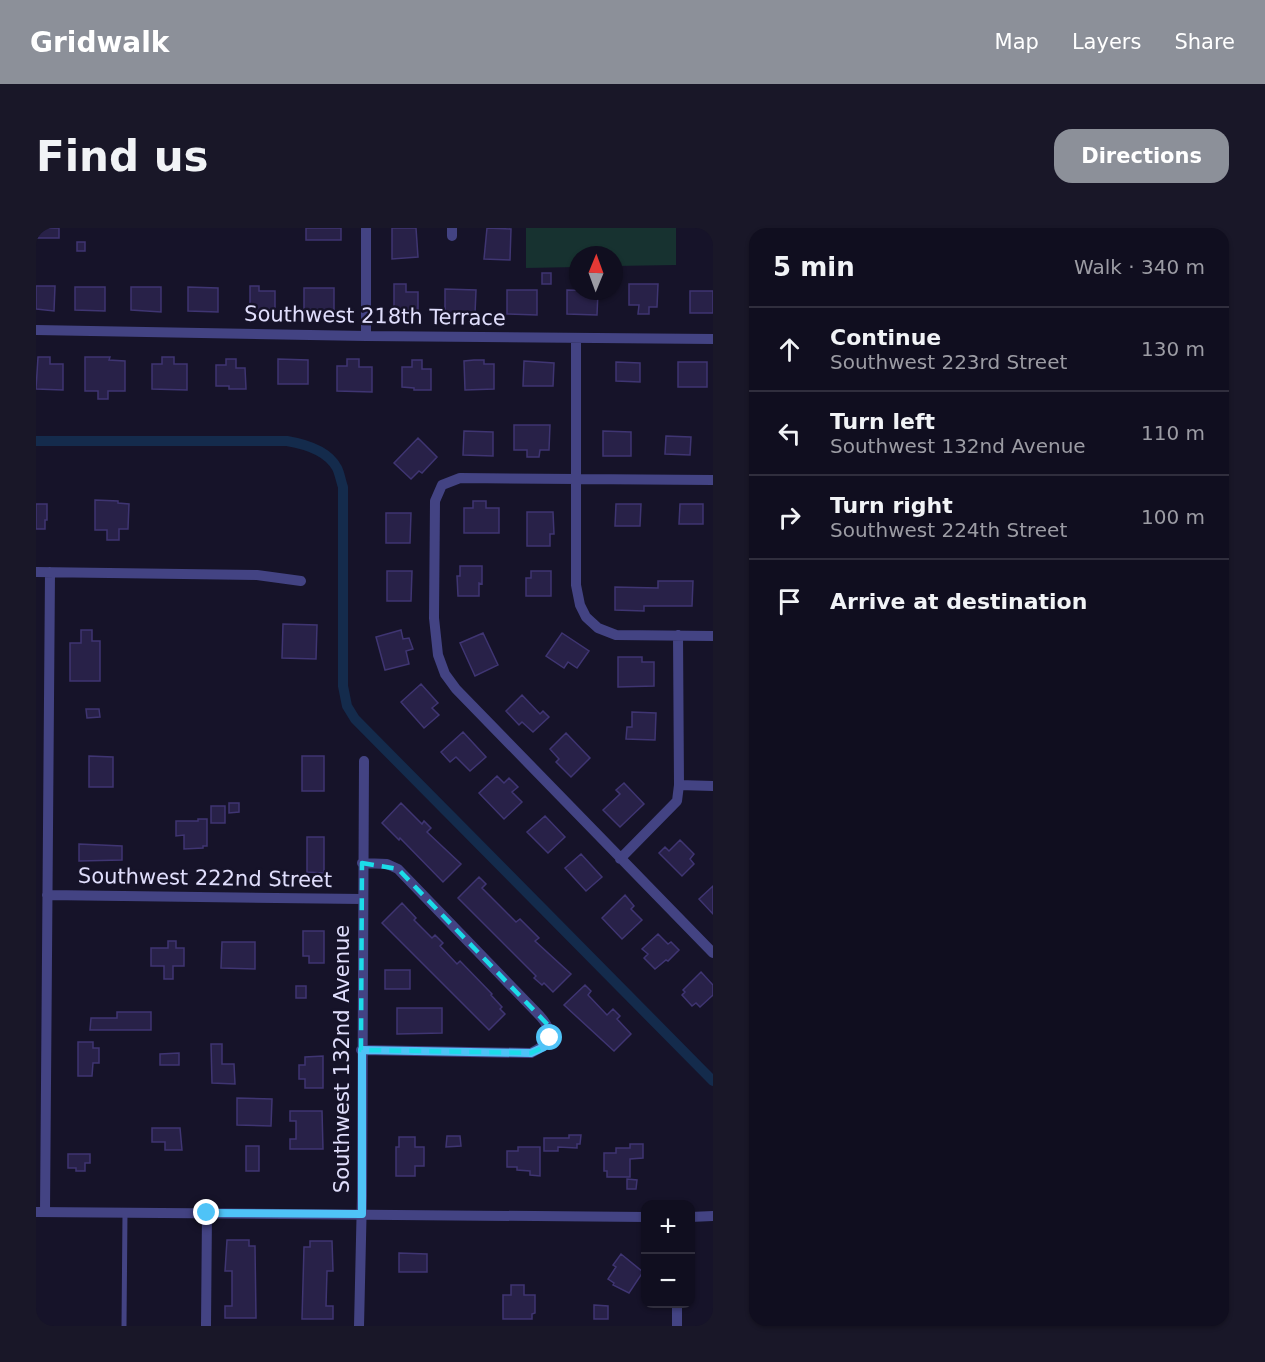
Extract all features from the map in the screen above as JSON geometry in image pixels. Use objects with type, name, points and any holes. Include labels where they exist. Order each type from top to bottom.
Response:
[{"type":"street","points":[[366,228],[366,336]]},
{"type":"street","name":"Southwest 218th Terrace","points":[[36,330],[713,339]]},
{"type":"street","points":[[576,338],[576,585],[580,605],[586,617],[598,627],[616,635],[713,636]]},
{"type":"street","points":[[713,480],[460,478],[442,485],[435,501],[434,618],[438,655],[445,674],[456,689],[713,953]]},
{"type":"street","points":[[36,572],[258,575],[301,581]]},
{"type":"street","points":[[50,572],[47,895],[40,1212],[641,1217]]},
{"type":"street","points":[[621,859],[677,801],[679,785],[678,635]]},
{"type":"street","name":"Southwest 132nd Avenue","points":[[359,1326],[362,1214],[364,761]]},
{"type":"street","points":[[679,785],[713,786]]},
{"type":"street","points":[[362,863],[387,864],[398,869],[549,1026],[550,1038],[544,1047],[531,1053],[362,1050]]},
{"type":"street","name":"Southwest 222nd Street","points":[[47,895],[362,899]]},
{"type":"street","points":[[206,1326],[207,1213]]},
{"type":"street","points":[[695,1217],[713,1216]]},
{"type":"street","points":[[677,1308],[677,1326]]},
{"type":"lane","points":[[124,1326],[125,1213]]},
{"type":"highlighted area","points":[[362,863],[398,869],[549,1026],[544,1047],[531,1053],[361,1050]]},
{"type":"green space","points":[[526,228],[676,228],[676,265],[623,266],[623,246],[569,246],[569,267],[526,268]]},
{"type":"building","points":[[36,228],[59,228],[59,238],[36,238]]},
{"type":"building","points":[[306,228],[341,228],[341,240],[306,240]]},
{"type":"building","points":[[392,228],[416,228],[418,257],[392,259]]},
{"type":"building","points":[[487,228],[511,229],[510,260],[484,259]]},
{"type":"building","points":[[77,242],[85,242],[85,251],[77,251]]},
{"type":"building","points":[[542,273],[551,273],[551,284],[542,284]]},
{"type":"building","points":[[394,284],[406,284],[406,292],[418,292],[418,313],[399,313],[394,310]]},
{"type":"building","points":[[629,284],[658,284],[657,307],[649,307],[649,314],[638,314],[639,305],[629,305]]},
{"type":"building","points":[[36,286],[55,286],[54,311],[36,309]]},
{"type":"building","points":[[250,286],[259,286],[259,291],[275,291],[275,311],[250,312]]},
{"type":"building","points":[[75,287],[105,287],[105,311],[75,310]]},
{"type":"building","points":[[131,287],[161,287],[161,312],[131,310]]},
{"type":"building","points":[[188,287],[218,288],[218,312],[188,311]]},
{"type":"building","points":[[304,288],[334,288],[334,313],[304,311]]},
{"type":"building","points":[[445,289],[476,290],[475,314],[445,313]]},
{"type":"building","points":[[507,290],[537,290],[537,315],[507,314]]},
{"type":"building","points":[[567,290],[569,290],[569,300],[598,300],[597,315],[567,314]]},
{"type":"building","points":[[690,291],[713,291],[713,313],[690,313]]},
{"type":"building","points":[[38,357],[50,357],[50,364],[63,364],[63,390],[36,389]]},
{"type":"building","points":[[85,357],[110,357],[109,360],[125,361],[125,391],[108,391],[108,399],[98,399],[98,391],[85,391]]},
{"type":"building","points":[[162,357],[174,357],[174,364],[187,364],[187,390],[152,389],[152,364],[162,364]]},
{"type":"building","points":[[226,359],[236,359],[236,368],[245,368],[246,389],[216,386],[216,365],[226,365]]},
{"type":"building","points":[[278,359],[308,360],[308,384],[278,384]]},
{"type":"building","points":[[347,359],[359,359],[359,367],[372,367],[372,392],[337,391],[337,366],[347,366]]},
{"type":"building","points":[[412,360],[422,360],[422,369],[431,369],[431,390],[402,387],[402,367],[412,367]]},
{"type":"building","points":[[484,360],[484,364],[494,364],[494,389],[465,390],[464,361]]},
{"type":"building","points":[[524,361],[554,363],[553,386],[523,386]]},
{"type":"building","points":[[616,362],[640,363],[640,382],[616,381]]},
{"type":"building","points":[[678,362],[707,362],[707,387],[678,387]]},
{"type":"building","points":[[514,425],[550,425],[549,450],[540,450],[539,457],[527,457],[527,450],[514,450]]},
{"type":"building","points":[[464,431],[493,432],[493,456],[463,455]]},
{"type":"building","points":[[603,431],[631,432],[631,456],[603,456]]},
{"type":"building","points":[[666,436],[691,437],[690,455],[665,454]]},
{"type":"building","points":[[418,438],[437,457],[422,473],[419,471],[411,479],[394,463]]},
{"type":"building","points":[[95,500],[129,504],[128,529],[119,529],[119,540],[107,540],[107,530],[95,530]]},
{"type":"building","points":[[473,501],[486,501],[486,508],[499,508],[499,533],[464,533],[464,508],[473,508]]},
{"type":"building","points":[[36,504],[47,504],[45,529],[36,529]]},
{"type":"building","points":[[616,504],[641,504],[640,526],[615,526]]},
{"type":"building","points":[[680,504],[703,504],[703,524],[679,524]]},
{"type":"building","points":[[527,512],[553,512],[554,534],[550,534],[550,546],[527,546]]},
{"type":"building","points":[[386,513],[411,513],[410,543],[386,543]]},
{"type":"building","points":[[460,566],[482,566],[479,596],[458,596],[457,576],[460,576]]},
{"type":"building","points":[[387,571],[412,571],[411,601],[387,601]]},
{"type":"building","points":[[531,571],[551,571],[551,596],[526,596],[526,578],[531,578]]},
{"type":"building","points":[[658,581],[693,581],[692,606],[644,606],[644,611],[615,610],[615,587],[658,588]]},
{"type":"building","points":[[283,624],[317,625],[316,659],[282,658]]},
{"type":"building","points":[[81,630],[92,630],[92,641],[100,641],[100,681],[70,681],[70,643],[81,643]]},
{"type":"building","points":[[401,630],[403,639],[409,638],[413,649],[406,651],[409,664],[385,670],[376,637]]},
{"type":"building","points":[[483,633],[498,665],[475,676],[460,643]]},
{"type":"building","points":[[562,633],[589,651],[577,668],[568,662],[564,668],[546,656]]},
{"type":"building","points":[[618,657],[642,657],[642,662],[654,662],[654,686],[618,687]]},
{"type":"building","points":[[421,684],[438,703],[432,708],[439,715],[424,728],[401,702]]},
{"type":"building","points":[[522,695],[540,714],[543,711],[549,717],[533,732],[522,722],[519,725],[506,711]]},
{"type":"building","points":[[86,709],[99,709],[100,717],[87,718]]},
{"type":"building","points":[[632,712],[656,713],[655,740],[626,739],[627,727],[632,727]]},
{"type":"building","points":[[463,732],[486,757],[470,771],[456,757],[450,762],[441,752]]},
{"type":"building","points":[[566,733],[590,758],[571,777],[556,762],[559,759],[550,749]]},
{"type":"building","points":[[89,756],[113,757],[113,787],[89,787]]},
{"type":"building","points":[[302,756],[324,756],[324,791],[302,791]]},
{"type":"building","points":[[497,776],[504,783],[509,778],[518,787],[512,792],[522,802],[504,819],[479,793]]},
{"type":"building","points":[[624,783],[644,804],[620,827],[603,810],[620,794],[616,790]]},
{"type":"building","points":[[229,803],[239,803],[239,812],[229,813]]},
{"type":"building","points":[[401,803],[422,824],[424,821],[431,828],[427,832],[461,864],[443,882],[382,823]]},
{"type":"building","points":[[211,806],[225,806],[225,823],[211,823]]},
{"type":"building","points":[[545,816],[565,837],[548,853],[527,832]]},
{"type":"building","points":[[198,819],[207,819],[207,846],[184,849],[184,835],[176,836],[176,821],[198,821]]},
{"type":"building","points":[[307,837],[324,837],[324,873],[307,872]]},
{"type":"building","points":[[680,840],[694,854],[690,859],[694,864],[682,876],[659,853],[665,847],[669,851]]},
{"type":"building","points":[[79,844],[122,846],[122,860],[79,861]]},
{"type":"building","points":[[581,854],[602,877],[586,891],[565,868]]},
{"type":"building","points":[[479,877],[486,884],[482,888],[516,922],[520,919],[539,938],[535,941],[571,974],[553,992],[544,983],[542,985],[534,978],[536,976],[458,898]]},
{"type":"building","points":[[713,886],[713,914],[699,899]]},
{"type":"building","points":[[625,895],[634,906],[631,909],[642,920],[622,939],[602,918]]},
{"type":"building","points":[[402,903],[416,918],[414,920],[432,938],[435,935],[443,943],[440,946],[457,964],[460,961],[502,1007],[500,1009],[505,1014],[489,1030],[382,923]]},
{"type":"building","points":[[303,931],[324,931],[324,963],[309,963],[309,956],[303,956]]},
{"type":"building","points":[[658,934],[668,944],[671,942],[679,950],[655,969],[644,958],[648,954],[642,949]]},
{"type":"building","points":[[168,941],[176,941],[176,948],[184,948],[184,966],[173,966],[173,979],[164,979],[164,966],[151,966],[151,948],[168,948]]},
{"type":"building","points":[[222,942],[255,942],[255,969],[221,968]]},
{"type":"building","points":[[385,970],[410,970],[410,989],[385,989]]},
{"type":"building","points":[[701,972],[713,985],[713,995],[700,1007],[696,1003],[692,1006],[682,995],[685,992],[683,990]]},
{"type":"building","points":[[585,985],[591,991],[588,995],[607,1015],[613,1009],[620,1016],[617,1019],[631,1034],[614,1051],[564,1005]]},
{"type":"building","points":[[296,986],[306,986],[306,998],[296,998]]},
{"type":"building","points":[[397,1008],[442,1008],[442,1033],[397,1034]]},
{"type":"building","points":[[117,1012],[151,1012],[151,1030],[90,1030],[91,1018],[117,1018]]},
{"type":"building","points":[[78,1042],[93,1042],[93,1048],[99,1048],[99,1063],[93,1063],[92,1076],[78,1076]]},
{"type":"building","points":[[211,1044],[222,1044],[222,1064],[234,1064],[235,1084],[212,1083]]},
{"type":"building","points":[[179,1053],[179,1065],[160,1065],[160,1054]]},
{"type":"building","points":[[323,1056],[323,1088],[305,1088],[305,1079],[299,1079],[299,1065],[305,1065],[305,1057]]},
{"type":"building","points":[[237,1098],[272,1099],[271,1126],[237,1125]]},
{"type":"building","points":[[290,1111],[322,1111],[323,1149],[290,1149],[290,1139],[296,1139],[296,1121],[290,1121]]},
{"type":"building","points":[[152,1128],[180,1128],[182,1150],[165,1150],[165,1142],[152,1142]]},
{"type":"building","points":[[569,1135],[581,1135],[577,1148],[558,1147],[558,1151],[544,1151],[544,1138],[569,1138]]},
{"type":"building","points":[[447,1136],[460,1136],[461,1146],[446,1147]]},
{"type":"building","points":[[399,1137],[415,1137],[415,1147],[424,1147],[424,1166],[415,1166],[415,1176],[396,1176],[396,1147],[399,1147]]},
{"type":"building","points":[[630,1144],[643,1144],[643,1158],[630,1159],[630,1177],[607,1177],[607,1171],[604,1171],[604,1153],[616,1153],[616,1148],[630,1148]]},
{"type":"building","points":[[246,1146],[259,1146],[259,1171],[246,1171]]},
{"type":"building","points":[[518,1147],[540,1147],[540,1176],[530,1175],[530,1171],[517,1170],[517,1167],[507,1167],[507,1151],[518,1151]]},
{"type":"building","points":[[68,1154],[90,1154],[90,1163],[85,1163],[85,1171],[68,1168]]},
{"type":"building","points":[[627,1179],[637,1180],[636,1189],[627,1189]]},
{"type":"building","points":[[227,1240],[249,1240],[249,1246],[255,1246],[256,1318],[225,1318],[225,1306],[232,1306],[232,1271],[225,1271]]},
{"type":"building","points":[[310,1241],[332,1241],[333,1271],[327,1271],[326,1306],[333,1306],[333,1319],[302,1319],[304,1247],[310,1247]]},
{"type":"building","points":[[399,1253],[427,1254],[427,1272],[399,1272]]},
{"type":"building","points":[[621,1254],[641,1270],[641,1275],[629,1293],[613,1285],[614,1283],[608,1279],[616,1267],[613,1265]]},
{"type":"building","points":[[511,1285],[524,1285],[524,1295],[535,1295],[535,1313],[532,1314],[532,1319],[503,1319],[503,1295],[511,1295]]},
{"type":"building","points":[[594,1305],[608,1306],[608,1319],[594,1319]]},
{"type":"waterway","points":[[36,441],[287,441],[308,446],[328,457],[337,468],[343,487],[343,686],[347,706],[355,719],[713,1081]]},
{"type":"route","points":[[207,1213],[362,1214],[362,1050],[531,1053],[544,1047],[550,1038]]}]
